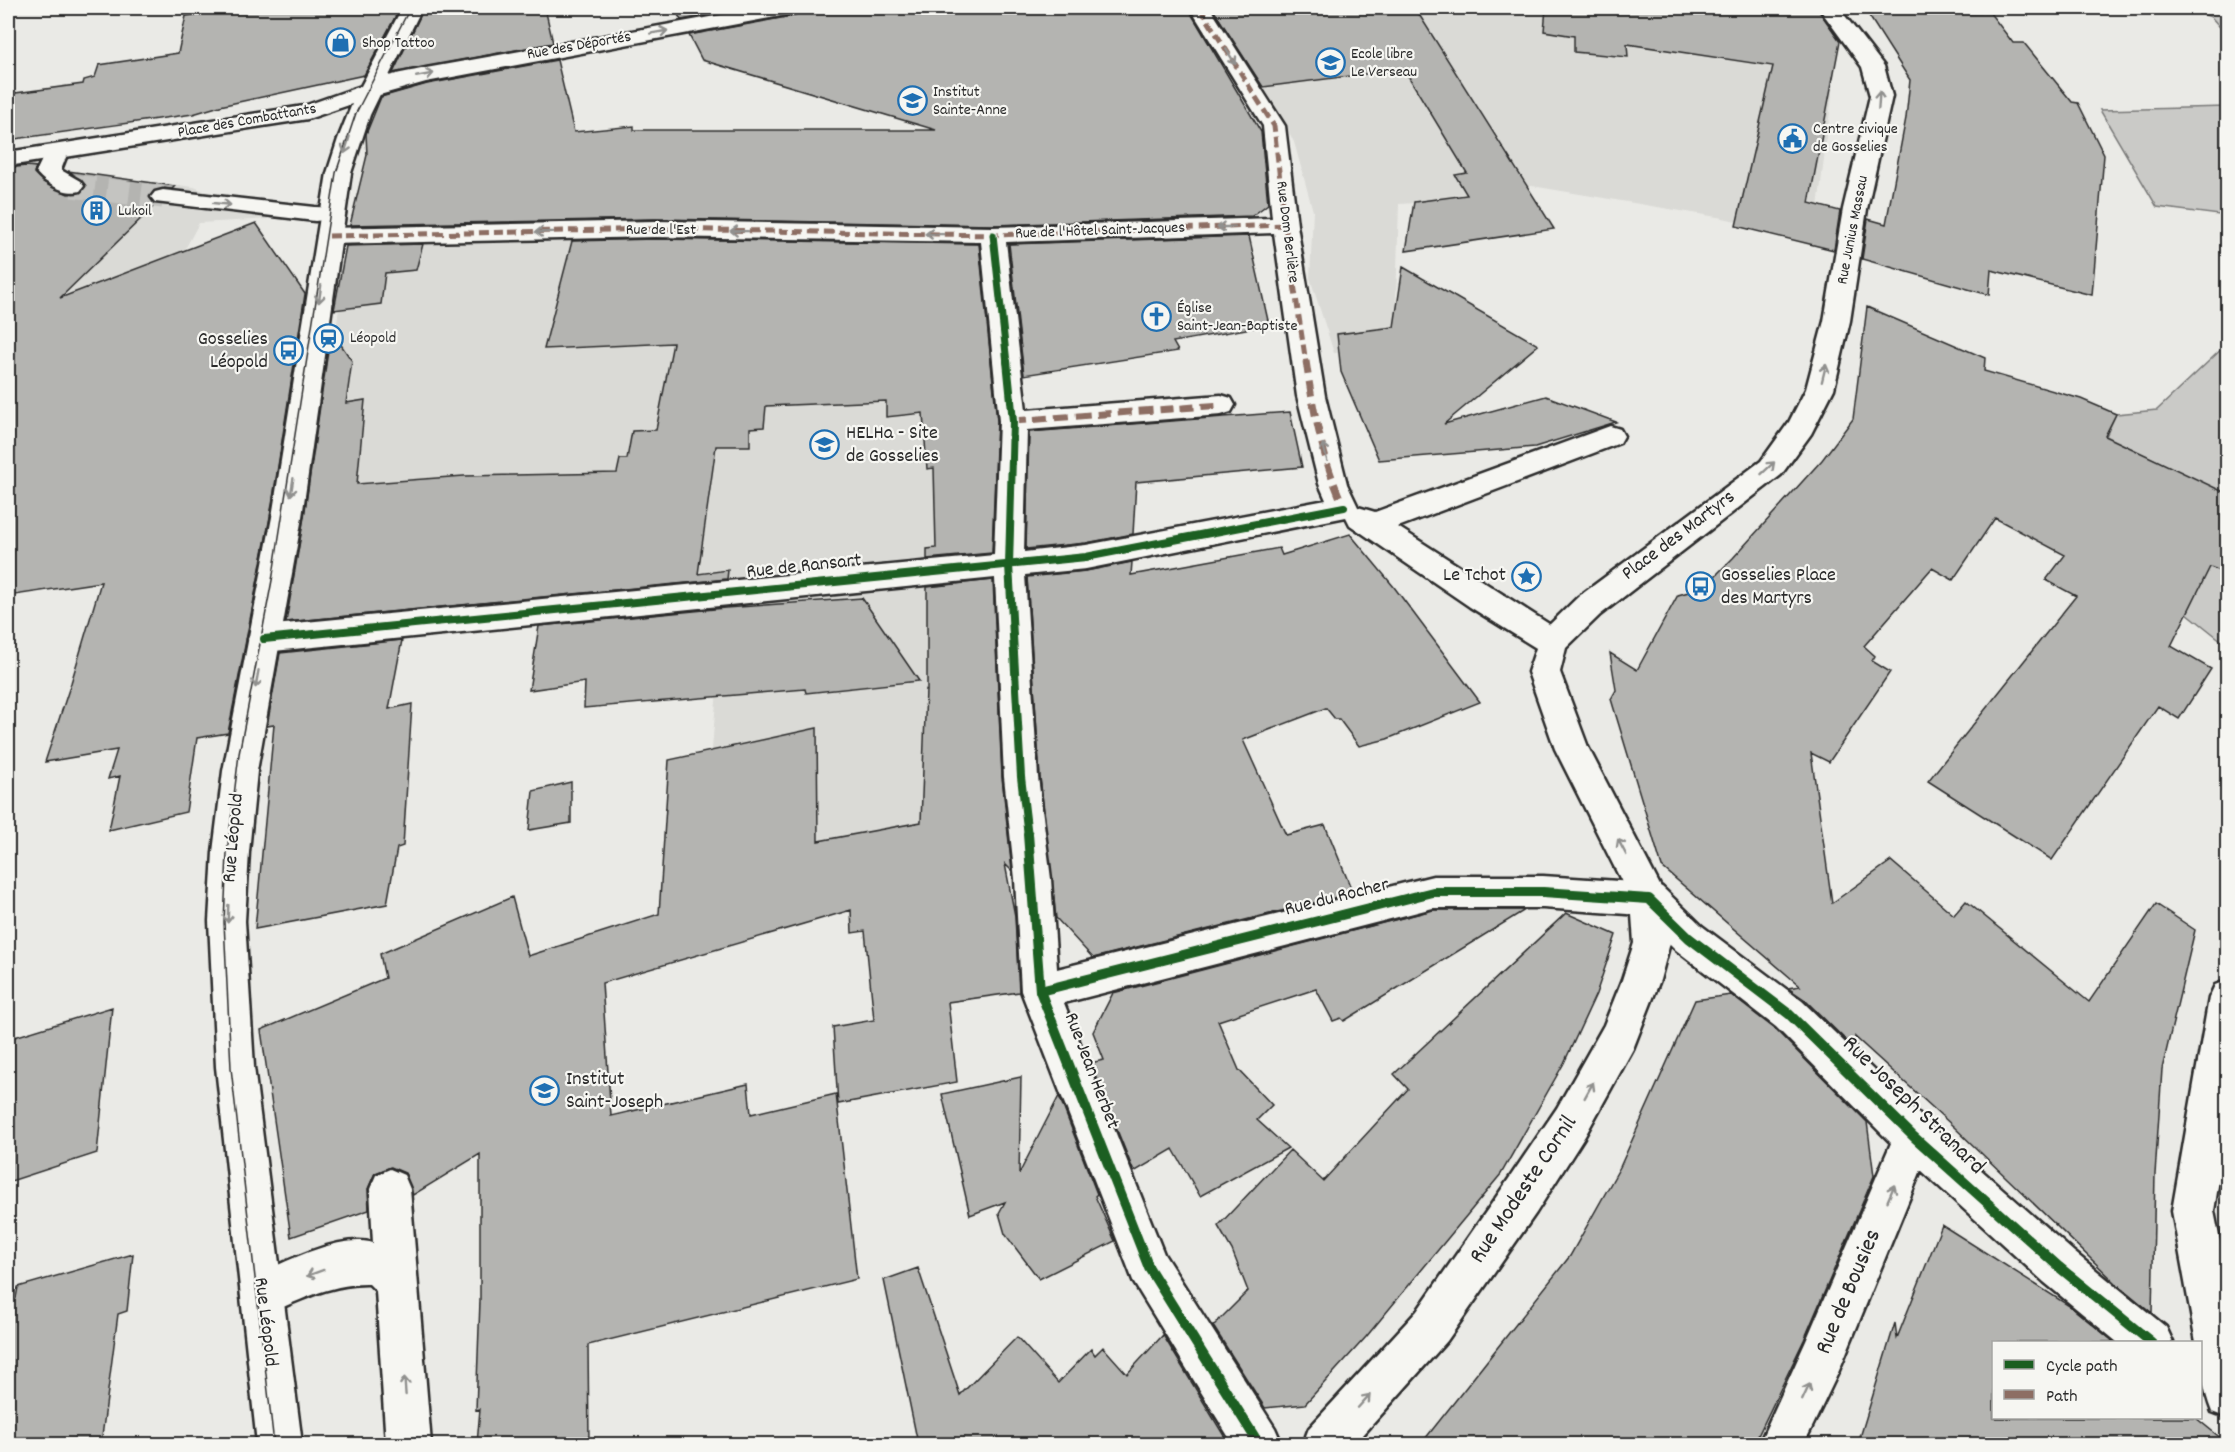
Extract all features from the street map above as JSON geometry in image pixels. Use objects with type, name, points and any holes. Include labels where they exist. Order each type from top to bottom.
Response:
[{"type":"street","points":[[331,225],[345,150],[369,91],[400,38],[412,8]]},
{"type":"street","name":"Rue des Déportés","points":[[369,91],[390,82],[791,8]]},
{"type":"street","name":"Rue Dom Berlière","points":[[1200,8],[1274,126],[1285,225],[1311,396],[1333,484],[1344,507]]},
{"type":"street","name":"Rue Junius Massau","points":[[1802,427],[1820,389],[1837,321],[1855,209],[1881,96],[1873,66],[1829,8]]},
{"type":"street","name":"Place des Combattants","points":[[8,159],[308,112],[369,91]]},
{"type":"street","points":[[56,152],[48,172],[72,186]]},
{"type":"street","name":"Rue de l'Est","points":[[164,197],[315,214],[331,225],[993,236]]},
{"type":"street","name":"Rue Léopold","points":[[279,1444],[235,1067],[227,921],[231,852],[240,771],[287,517],[331,225]]},
{"type":"street","name":"Rue de l'Hôtel Saint-Jacques","points":[[1010,565],[1013,421],[993,236],[1285,225]]},
{"type":"street","points":[[1013,421],[1221,405]]},
{"type":"street","name":"Place des Martyrs","points":[[1552,642],[1607,591],[1771,468],[1802,427]]},
{"type":"street","points":[[1373,525],[1610,436]]},
{"type":"street","points":[[1344,507],[1480,598],[1552,642],[1544,672],[1572,750],[1648,899]]},
{"type":"street","name":"Rue de Ransart","points":[[264,639],[1086,557],[1344,507]]},
{"type":"street","name":"Rue Jean Herbet","points":[[1010,565],[1021,777],[1033,879],[1040,991],[1149,1268],[1259,1444]]},
{"type":"street","name":"Rue du Rocher","points":[[1040,991],[1432,892],[1543,892],[1648,899]]},
{"type":"street","name":"Rue Joseph Stranard","points":[[1648,899],[1689,938],[1790,1014],[1914,1137],[2059,1267],[2150,1341]]},
{"type":"street","name":"Rue Modeste Cornil","points":[[1325,1444],[1432,1326],[1572,1122],[1619,1036],[1641,980],[1652,943],[1648,899]]},
{"type":"street","points":[[2228,998],[2193,1211],[2228,1396]]},
{"type":"street","name":"Rue de Bousies","points":[[1780,1444],[1822,1357],[1914,1137]]},
{"type":"street","points":[[390,1189],[409,1444]]},
{"type":"street","points":[[262,1295],[332,1267],[350,1264],[379,1265],[397,1282]]},
{"type":"street","points":[[2202,1385],[2228,1405]]},
{"type":"shaded area","points":[[1210,8],[1604,8],[1603,23],[1823,42],[1839,39],[1814,239],[1723,218],[1532,186],[1479,193],[1463,200],[1399,204],[1396,304],[1460,342],[1334,353],[1310,278],[1313,211],[1294,142],[1277,110]]},
{"type":"shaded area","points":[[2186,8],[2227,8],[2227,35],[2211,17]]},
{"type":"shaded area","points":[[2227,107],[2227,216],[2157,207],[2100,110]]},
{"type":"shaded area","points":[[56,152],[49,172],[194,187],[270,219],[199,223],[168,281],[8,301],[8,174]]},
{"type":"shaded area","name":"HELHa - Site de Gosselies","points":[[993,235],[1010,545],[992,560],[297,623],[347,248],[563,238]]},
{"type":"shaded area","points":[[2227,344],[2227,495],[2106,436],[2116,414],[2157,410]]},
{"type":"shaded area","points":[[2227,522],[2227,645],[2187,613]]},
{"type":"shaded area","points":[[1000,573],[997,809],[817,840],[699,901],[724,608]]},
{"type":"building","points":[[245,8],[400,8],[364,75],[193,114],[8,140],[8,94],[83,84],[84,80],[95,77],[99,65],[178,53],[186,16]]},
{"type":"building","points":[[424,8],[545,8],[553,43],[393,73]]},
{"type":"building","points":[[674,8],[750,8],[681,20]]},
{"type":"building","points":[[803,8],[1188,8],[1261,132],[1268,204],[1252,216],[993,225],[655,219],[350,225],[367,155],[366,134],[381,97],[427,84],[557,60],[574,132],[634,126],[634,130],[936,130],[702,60],[689,35],[792,16],[800,13]]},
{"type":"building","points":[[1212,8],[1415,8],[1554,229],[1406,251],[1414,202],[1467,195],[1455,175],[1467,173],[1404,69],[1263,87]]},
{"type":"building","points":[[1546,8],[1817,8],[1840,41],[1809,203],[1840,211],[1834,250],[1736,226],[1773,66],[1627,44],[1628,57],[1574,52],[1574,36],[1544,31]]},
{"type":"building","points":[[1864,8],[1943,8],[1948,14],[1990,13],[2013,43],[2024,43],[2072,102],[2078,103],[2104,155],[2092,295],[1991,270],[1989,295],[1862,259],[1868,219],[1886,224],[1906,118],[1910,80]]},
{"type":"building","points":[[36,167],[34,173],[43,182],[68,194],[80,193],[86,186],[81,179],[68,171],[175,186],[172,189],[162,188],[153,191],[149,197],[156,204],[60,298],[256,223],[305,294],[270,517],[228,733],[197,738],[186,812],[109,830],[120,776],[108,779],[117,750],[45,762],[101,582],[8,596],[8,168]]},
{"type":"building","name":"Église Saint-Jean-Baptiste","points":[[1249,236],[1269,325],[1173,342],[1178,351],[1024,375],[1009,244]]},
{"type":"building","name":"HELHa - Site de Gosselies","points":[[655,239],[979,244],[997,421],[992,553],[927,559],[927,549],[936,548],[934,468],[927,469],[923,413],[886,417],[886,401],[766,406],[764,427],[750,428],[750,446],[716,446],[698,574],[728,570],[727,579],[286,622],[331,330],[352,361],[346,403],[365,400],[357,484],[464,476],[617,473],[620,459],[627,459],[632,431],[656,430],[673,343],[544,349],[572,241]]},
{"type":"building","points":[[423,244],[416,270],[385,273],[381,304],[334,310],[346,246]]},
{"type":"building","points":[[1403,267],[1538,345],[1444,424],[1546,396],[1616,422],[1535,447],[1379,460],[1341,372],[1337,334],[1394,327]]},
{"type":"building","points":[[1867,307],[1985,358],[1984,371],[2081,399],[2116,414],[2105,436],[2228,494],[2228,574],[2210,567],[2171,646],[2211,669],[2179,719],[2158,706],[2052,860],[1928,781],[2076,596],[2046,580],[2065,555],[1995,518],[1953,580],[1932,568],[1864,646],[1875,656],[1872,661],[1890,672],[1829,762],[1811,753],[1832,903],[1891,861],[1954,915],[1966,901],[2089,1002],[2156,904],[2195,930],[2162,1069],[2155,1174],[2152,1313],[2118,1285],[1954,1127],[1855,1037],[1857,1051],[1804,999],[1788,988],[1800,986],[1662,867],[1611,699],[1616,690],[1610,653],[1637,670],[1678,595],[1703,588],[1733,558],[1822,460],[1853,419]]},
{"type":"building","points":[[1290,412],[1302,467],[1136,482],[1133,534],[1086,543],[1026,549],[1029,432]]},
{"type":"building","points":[[1350,534],[1394,587],[1480,702],[1387,739],[1359,746],[1339,719],[1335,719],[1326,708],[1243,740],[1286,835],[1325,825],[1353,893],[1093,958],[1056,918],[1040,777],[1027,577],[1086,571],[1132,562],[1131,575],[1279,548],[1282,555]]},
{"type":"building","points":[[993,580],[1002,777],[1012,871],[1005,864],[1015,916],[1019,992],[948,1002],[957,1082],[838,1104],[833,1027],[874,1020],[865,931],[852,933],[851,910],[602,983],[611,1116],[748,1084],[751,1114],[836,1094],[857,1279],[588,1345],[589,1444],[477,1444],[480,1409],[476,1410],[480,1301],[480,1154],[413,1195],[405,1173],[391,1167],[375,1173],[368,1189],[369,1210],[291,1237],[261,1030],[385,978],[380,954],[512,897],[528,956],[659,914],[669,760],[817,728],[818,841],[921,822],[927,691],[927,587]]},
{"type":"building","points":[[862,598],[919,681],[806,693],[805,689],[584,708],[585,682],[529,690],[539,626],[725,608]]},
{"type":"building","points":[[402,640],[389,709],[412,704],[403,846],[397,848],[387,904],[255,929],[274,725],[267,726],[280,653]]},
{"type":"building","points":[[571,782],[571,823],[529,830],[533,791]]},
{"type":"building","points":[[1433,910],[1525,910],[1344,1021],[1341,1018],[1333,1021],[1316,989],[1218,1021],[1239,1070],[1272,1105],[1257,1120],[1288,1148],[1200,1196],[1173,1149],[1134,1172],[1090,1063],[1104,1060],[1093,1032],[1113,993]]},
{"type":"building","points":[[1566,913],[1616,935],[1596,994],[1564,1063],[1501,1174],[1366,1337],[1305,1404],[1265,1408],[1213,1326],[1248,1291],[1232,1250],[1218,1226],[1290,1150],[1323,1181],[1408,1089],[1394,1074]]},
{"type":"building","points":[[1731,995],[1775,1029],[1867,1122],[1874,1176],[1804,1340],[1754,1444],[1421,1444],[1570,1256],[1620,1167],[1695,1000]]},
{"type":"building","points":[[112,1007],[97,1153],[8,1182],[8,1039]]},
{"type":"building","points":[[1021,1077],[1019,1174],[1059,1096],[1097,1194],[1095,1196],[1115,1241],[1039,1279],[1005,1234],[999,1213],[1005,1202],[970,1215],[942,1094]]},
{"type":"building","points":[[1942,1225],[2071,1307],[2113,1341],[1992,1341],[1992,1419],[2197,1419],[2228,1444],[1858,1444],[1895,1323],[1897,1338]]},
{"type":"building","points":[[133,1254],[127,1311],[118,1314],[101,1444],[8,1444],[8,1310],[16,1298],[18,1287]]},
{"type":"building","points":[[918,1268],[960,1395],[1017,1337],[1058,1383],[1091,1349],[1095,1355],[1103,1347],[1127,1374],[1163,1335],[1229,1444],[911,1444],[917,1439],[884,1280]]},
{"type":"tunnel","points":[[72,186],[163,197]]},
{"type":"tram line","points":[[274,1444],[231,1068],[224,922],[227,853],[239,754],[273,575],[336,173],[356,113],[410,8]]},
{"type":"marked path","points":[[1200,8],[1274,126],[1285,225],[1311,396],[1333,484],[1344,507],[1341,508]]},
{"type":"marked path","points":[[329,236],[655,229],[993,235],[1285,225]]},
{"type":"marked path","points":[[1013,421],[1221,405]]},
{"type":"cycle path","points":[[993,235],[1013,421],[1009,565],[1021,777],[1033,879],[1040,991],[1149,1268],[1259,1444]]},
{"type":"cycle path","points":[[264,639],[1086,557],[1344,507]]},
{"type":"cycle path","points":[[1040,991],[1433,892],[1543,892],[1649,899],[1689,938],[1789,1014],[1914,1137],[2059,1267],[2150,1341]]},
{"type":"place","name":"Shop Tattoo","points":[[341,43]]},
{"type":"place","name":"Ecole libre Le Verseau","points":[[1330,63]]},
{"type":"place","name":"Institut Sainte-Anne","points":[[912,101]]},
{"type":"place","name":"Centre civique de Gosselies","points":[[1792,138]]},
{"type":"place","name":"Lukoil","points":[[97,211]]},
{"type":"place","name":"Église Saint-Jean-Baptiste","points":[[1156,317]]},
{"type":"place","name":"Léopold","points":[[329,338]]},
{"type":"place","name":"Gosselies Léopold","points":[[289,351]]},
{"type":"place","name":"HELHa - Site de Gosselies","points":[[825,445]]},
{"type":"place","name":"Le Tchot","points":[[1527,576]]},
{"type":"place","name":"Gosselies Place des Martyrs","points":[[1700,587]]},
{"type":"place","name":"Institut Saint-Joseph","points":[[545,1091]]}]
